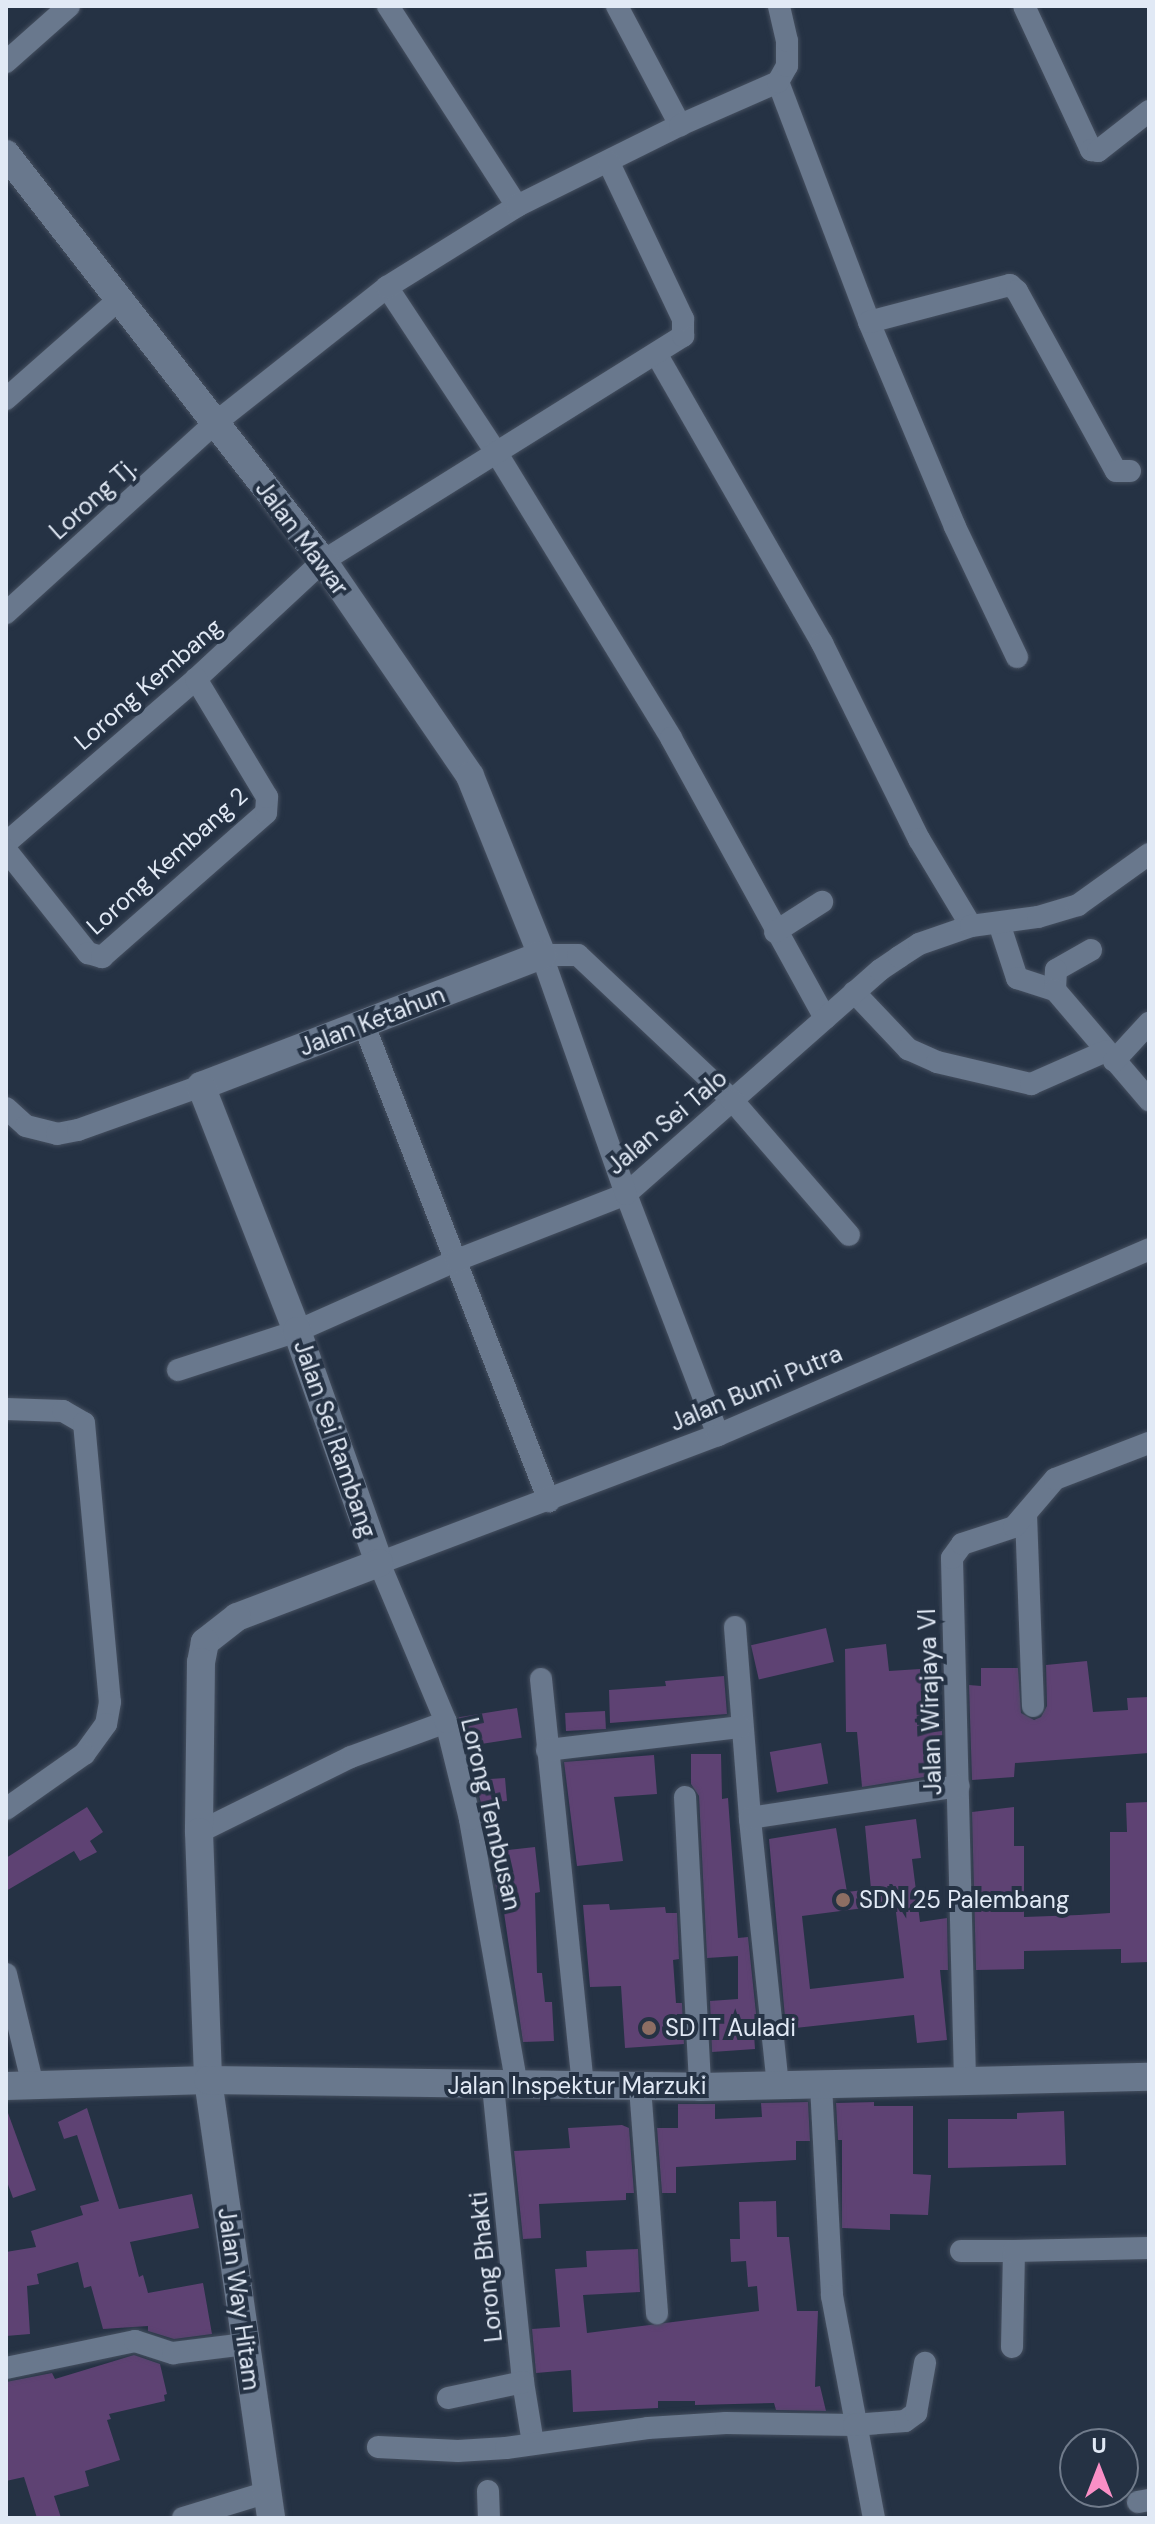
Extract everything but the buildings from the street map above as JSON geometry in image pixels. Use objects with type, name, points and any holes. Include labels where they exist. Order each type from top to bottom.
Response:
[{"type":"street","points":[[6,62],[69,6]]},
{"type":"street","points":[[388,6],[517,206]]},
{"type":"street","points":[[617,6],[680,125]]},
{"type":"street","points":[[779,6],[787,41],[787,66],[778,82],[869,322],[955,527],[1017,657]]},
{"type":"street","points":[[1024,6],[1091,150],[1098,151],[1149,111]]},
{"type":"street","name":"Lorong Tj.","points":[[6,613],[215,423],[387,287],[517,206],[609,163],[680,125],[778,82]]},
{"type":"street","name":"Jalan Mawar","points":[[6,154],[117,301],[323,561],[470,776],[542,955]]},
{"type":"street","name":"Lorong Kembang","points":[[6,843],[196,679],[323,561],[683,336],[685,325],[609,163]]},
{"type":"street","points":[[869,322],[1010,285],[1017,291],[1123,471]]},
{"type":"street","points":[[387,287],[496,452],[671,738],[825,1018]]},
{"type":"street","points":[[6,398],[117,301]]},
{"type":"street","points":[[657,355],[822,643],[919,839],[971,926]]},
{"type":"street","name":"Lorong Kembang 2","points":[[6,850],[88,953],[96,957],[107,955],[175,894],[268,808],[267,797],[196,679]]},
{"type":"street","name":"Jalan Sei Talo","points":[[178,1370],[297,1331],[457,1260],[626,1194],[854,992],[919,944],[971,926],[1038,917],[1078,905],[1149,854]]},
{"type":"street","points":[[775,932],[822,902]]},
{"type":"street","points":[[999,923],[1017,978],[1055,990],[1149,1100]]},
{"type":"street","points":[[1055,990],[1056,970],[1091,950]]},
{"type":"street","points":[[718,1435],[626,1194],[542,955],[578,955],[733,1101],[849,1235]]},
{"type":"street","name":"Jalan Ketahun","points":[[201,1086],[542,955]]},
{"type":"street","points":[[854,992],[908,1049],[921,1057],[1031,1084],[1110,1056],[1149,1023]]},
{"type":"street","points":[[364,1025],[549,1501]]},
{"type":"street","points":[[6,1108],[26,1126],[57,1134],[201,1086]]},
{"type":"street","name":"Jalan Sei Rambang","points":[[201,1086],[297,1331],[379,1563],[237,1617],[205,1642],[201,1662],[199,1832],[208,2080]]},
{"type":"street","name":"Jalan Bumi Putra","points":[[379,1563],[718,1435],[1149,1249]]},
{"type":"street","points":[[6,1409],[63,1411],[84,1423],[110,1702],[106,1724],[84,1754],[6,1809]]},
{"type":"street","name":"Jalan Wirajaya VI","points":[[965,2080],[952,1558],[962,1544],[1005,1532],[1026,1515],[1055,1479],[1149,1443]]},
{"type":"street","points":[[1026,1515],[1033,1706]]},
{"type":"street","name":"Lorong Tembusan","points":[[379,1563],[446,1722],[470,1819],[505,2086]]},
{"type":"street","points":[[735,1627],[741,1727],[778,2086]]},
{"type":"street","points":[[541,1679],[583,2087]]},
{"type":"street","points":[[199,1832],[351,1757],[446,1722]]},
{"type":"street","points":[[547,1750],[741,1727]]},
{"type":"street","points":[[750,1818],[959,1786]]},
{"type":"street","points":[[685,1797],[700,2087]]},
{"type":"street","points":[[6,1974],[19,2086]]},
{"type":"street","name":"Jalan Inspektur Marzuki","points":[[19,2086],[208,2080],[700,2087],[1149,2077]]},
{"type":"street","name":"Jalan Way Hitam","points":[[208,2080],[270,2505]]},
{"type":"street","points":[[821,2085],[832,2296],[874,2518]]},
{"type":"street","name":"Lorong Bhakti","points":[[505,2086],[523,2382],[533,2443]]},
{"type":"street","points":[[640,2087],[657,2313]]},
{"type":"street","points":[[961,2251],[1149,2248]]},
{"type":"street","points":[[1012,2347],[1014,2251]]},
{"type":"street","points":[[6,2368],[135,2341],[173,2353],[245,2344]]},
{"type":"street","points":[[378,2447],[458,2451],[648,2428],[726,2423],[854,2425],[912,2418],[918,2405],[925,2363]]},
{"type":"street","points":[[448,2398],[523,2382]]},
{"type":"street","points":[[488,2491],[489,2518]]},
{"type":"street","points":[[183,2518],[270,2505]]},
{"type":"place","name":"SDN 25 Palembang","points":[[843,1900]]},
{"type":"place","name":"SD IT Auladi","points":[[649,2028]]}]
